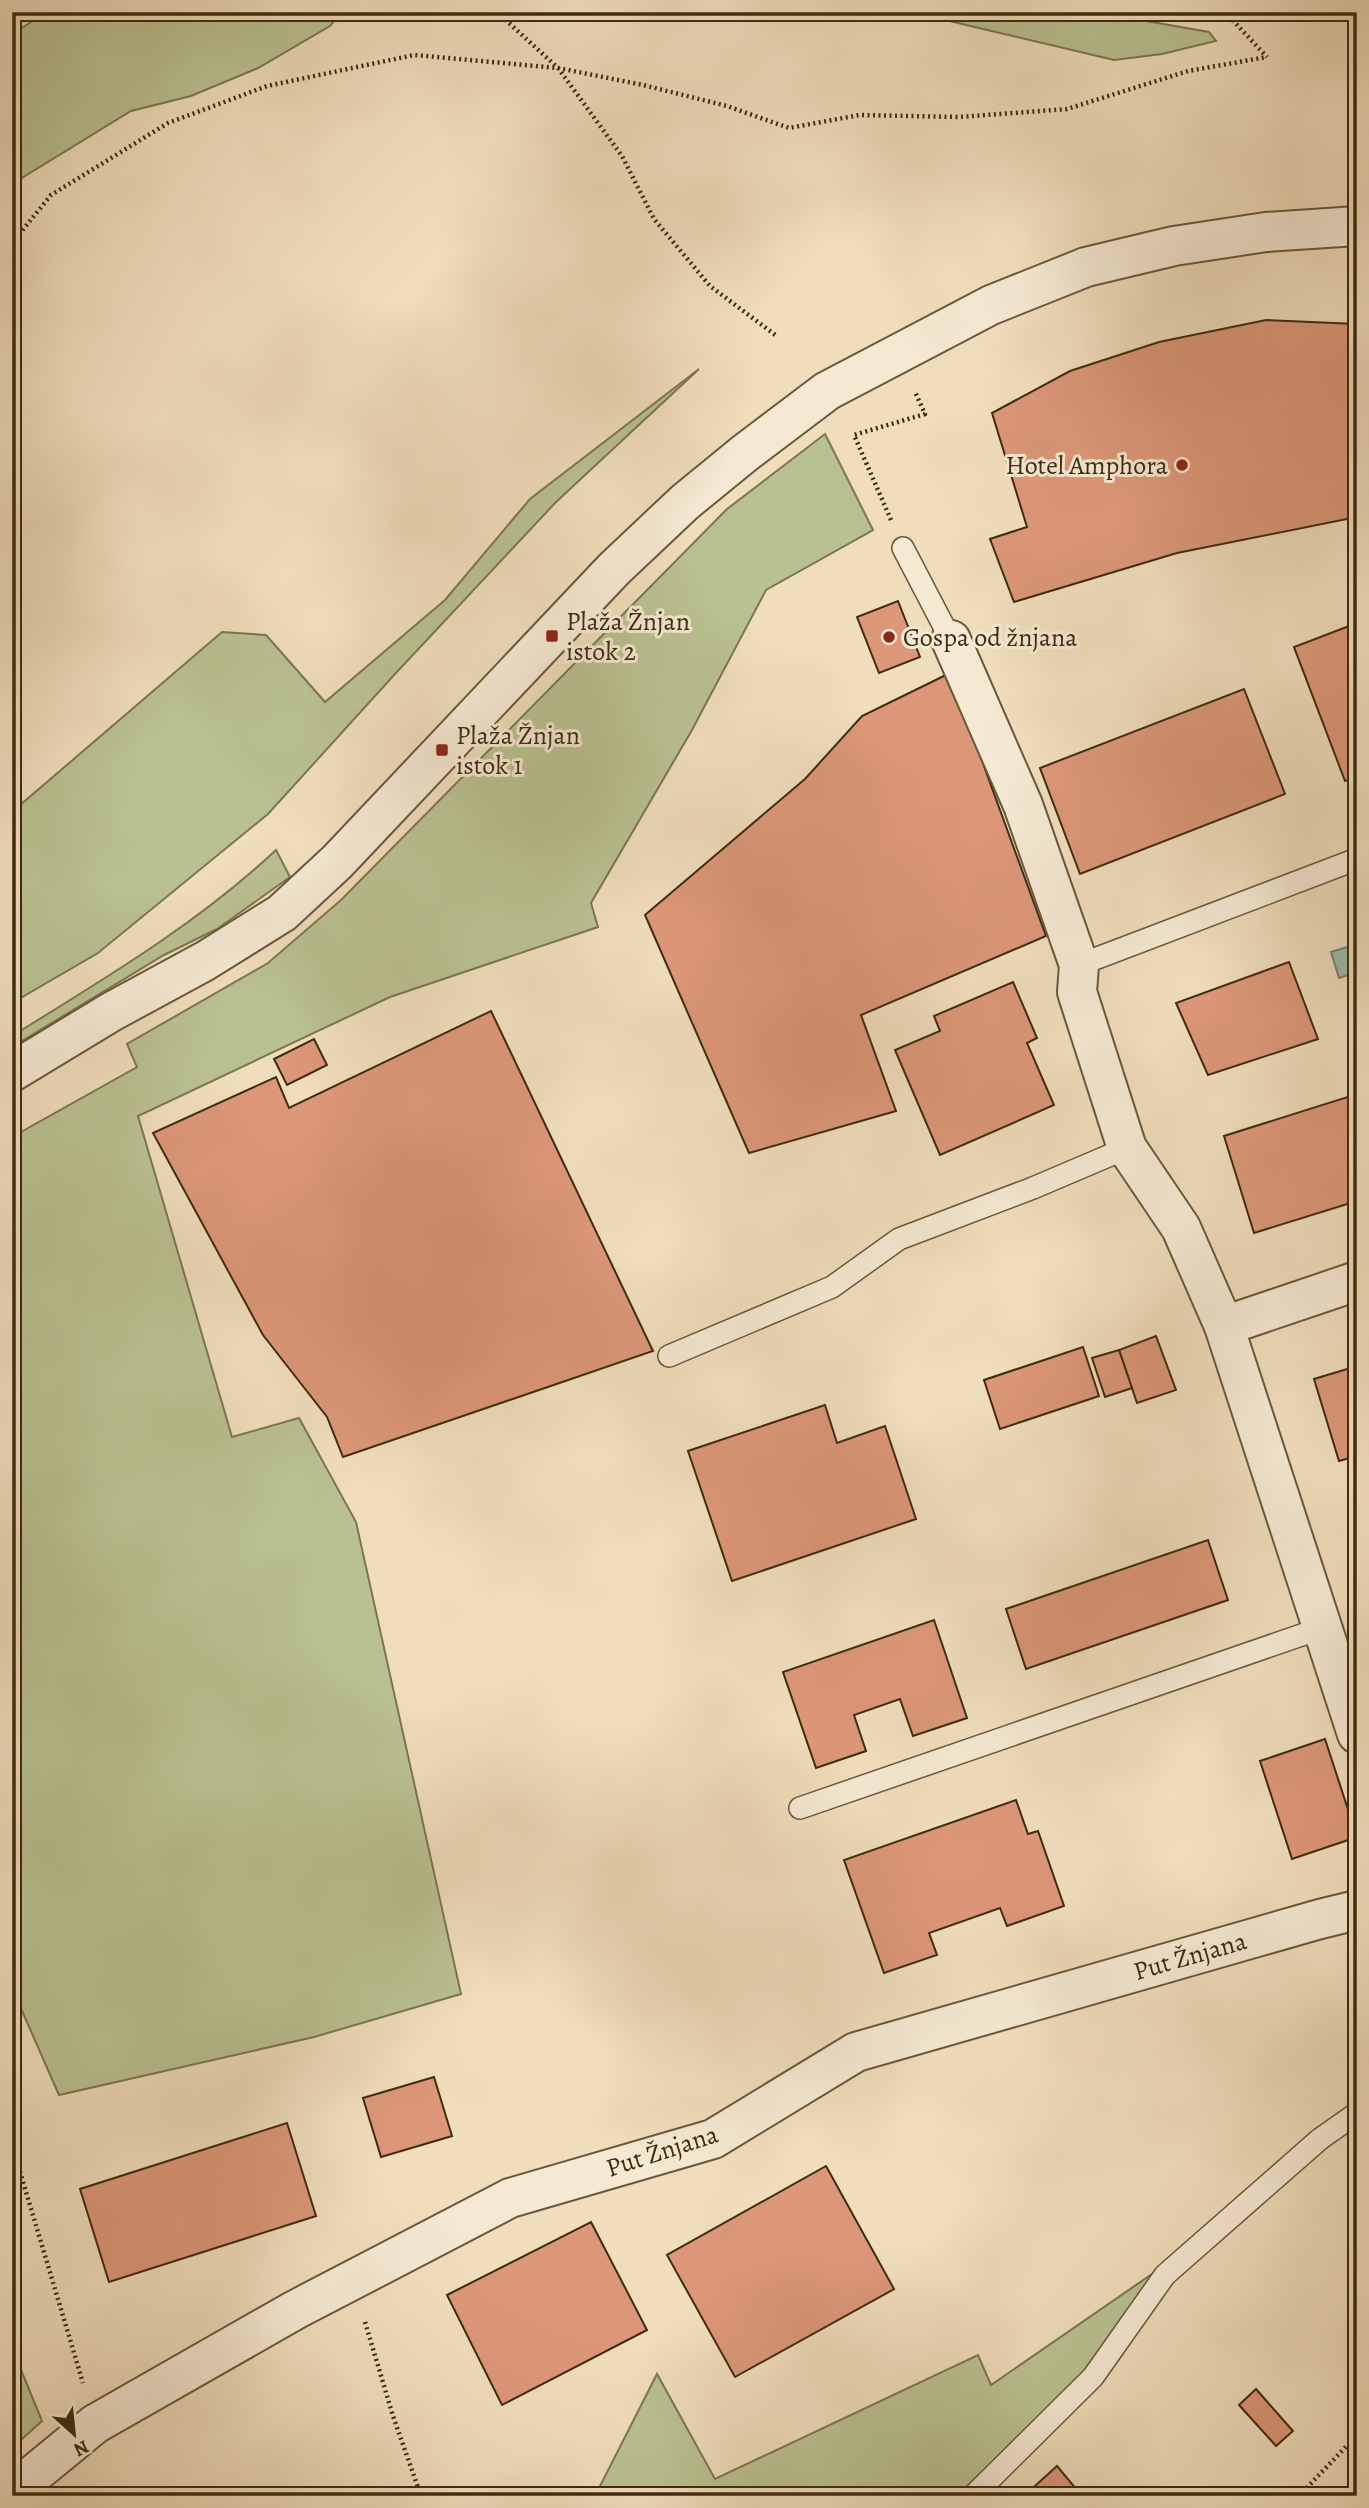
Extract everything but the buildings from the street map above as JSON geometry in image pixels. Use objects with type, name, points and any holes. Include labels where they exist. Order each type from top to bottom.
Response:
[{"type":"street","points":[[12,1072],[111,1012],[205,961],[282,913],[337,862],[614,569],[685,502],[827,391],[991,305],[1086,267],[1187,244],[1266,232],[1356,227]]},
{"type":"street","points":[[951,640],[1023,805],[1079,965],[1077,992],[1127,1148],[1181,1228],[1224,1326],[1357,1734]]},
{"type":"street","points":[[1224,1326],[1357,1281]]},
{"type":"street","name":"Put Žnjana","points":[[12,2492],[95,2424],[349,2282],[510,2198],[713,2139],[856,2052],[1357,1910]]},
{"type":"lane","points":[[903,548],[951,640]]},
{"type":"lane","points":[[1079,965],[1357,859]]},
{"type":"lane","points":[[669,1356],[832,1287],[900,1239],[1033,1188],[1127,1148]]},
{"type":"lane","points":[[800,1808],[1322,1628]]},
{"type":"lane","points":[[973,2496],[1093,2377],[1165,2275],[1320,2139],[1357,2113]]},
{"type":"path","points":[[497,12],[558,68],[622,156],[654,219],[710,286],[778,337]]},
{"type":"path","points":[[12,243],[51,195],[168,123],[267,86],[414,55],[558,68],[727,106],[789,128],[859,115],[959,117],[1067,109],[1188,71],[1267,57],[1225,12]]},
{"type":"path","points":[[898,353],[925,414],[854,435],[903,548]]},
{"type":"path","points":[[12,2145],[95,2424]]},
{"type":"path","points":[[349,2282],[370,2333],[393,2416],[421,2496]]},
{"type":"path","points":[[1299,2496],[1357,2435]]},
{"type":"green space","points":[[47,12],[341,12],[330,26],[258,68],[191,96],[131,111],[12,184],[12,34]]},
{"type":"green space","points":[[927,12],[1118,12],[1129,18],[1209,32],[1216,41],[1162,54],[1114,60],[941,19]]},
{"type":"green space","points":[[699,369],[556,502],[268,814],[98,953],[12,1003],[12,812],[222,632],[266,635],[325,702],[445,600],[530,499]]},
{"type":"green space","points":[[825,434],[873,530],[766,590],[692,730],[591,903],[598,927],[390,997],[138,1116],[232,1437],[299,1418],[356,1522],[461,1994],[314,2037],[59,2095],[12,1988],[12,1137],[137,1067],[127,1044],[268,963],[341,900],[727,509]]},
{"type":"green space","points":[[276,850],[290,877],[217,929],[164,955],[12,1047],[12,1036],[115,972],[182,926],[246,877]]},
{"type":"green space","points":[[1165,2265],[1086,2372],[957,2496],[595,2496],[657,2374],[715,2479],[978,2355],[991,2385]]},
{"type":"green space","points":[[12,2348],[42,2421],[12,2448]]},
{"type":"shaded area","points":[[1357,944],[1357,972],[1339,978],[1331,952]]},
{"type":"place","name":"Hotel Amphora","points":[[1182,465]]},
{"type":"place","name":"Plaža Žnjan istok 2","points":[[552,636]]},
{"type":"place","name":"Gospa od žnjana","points":[[889,637]]},
{"type":"place","name":"Plaža Žnjan istok 1","points":[[442,750]]}]
